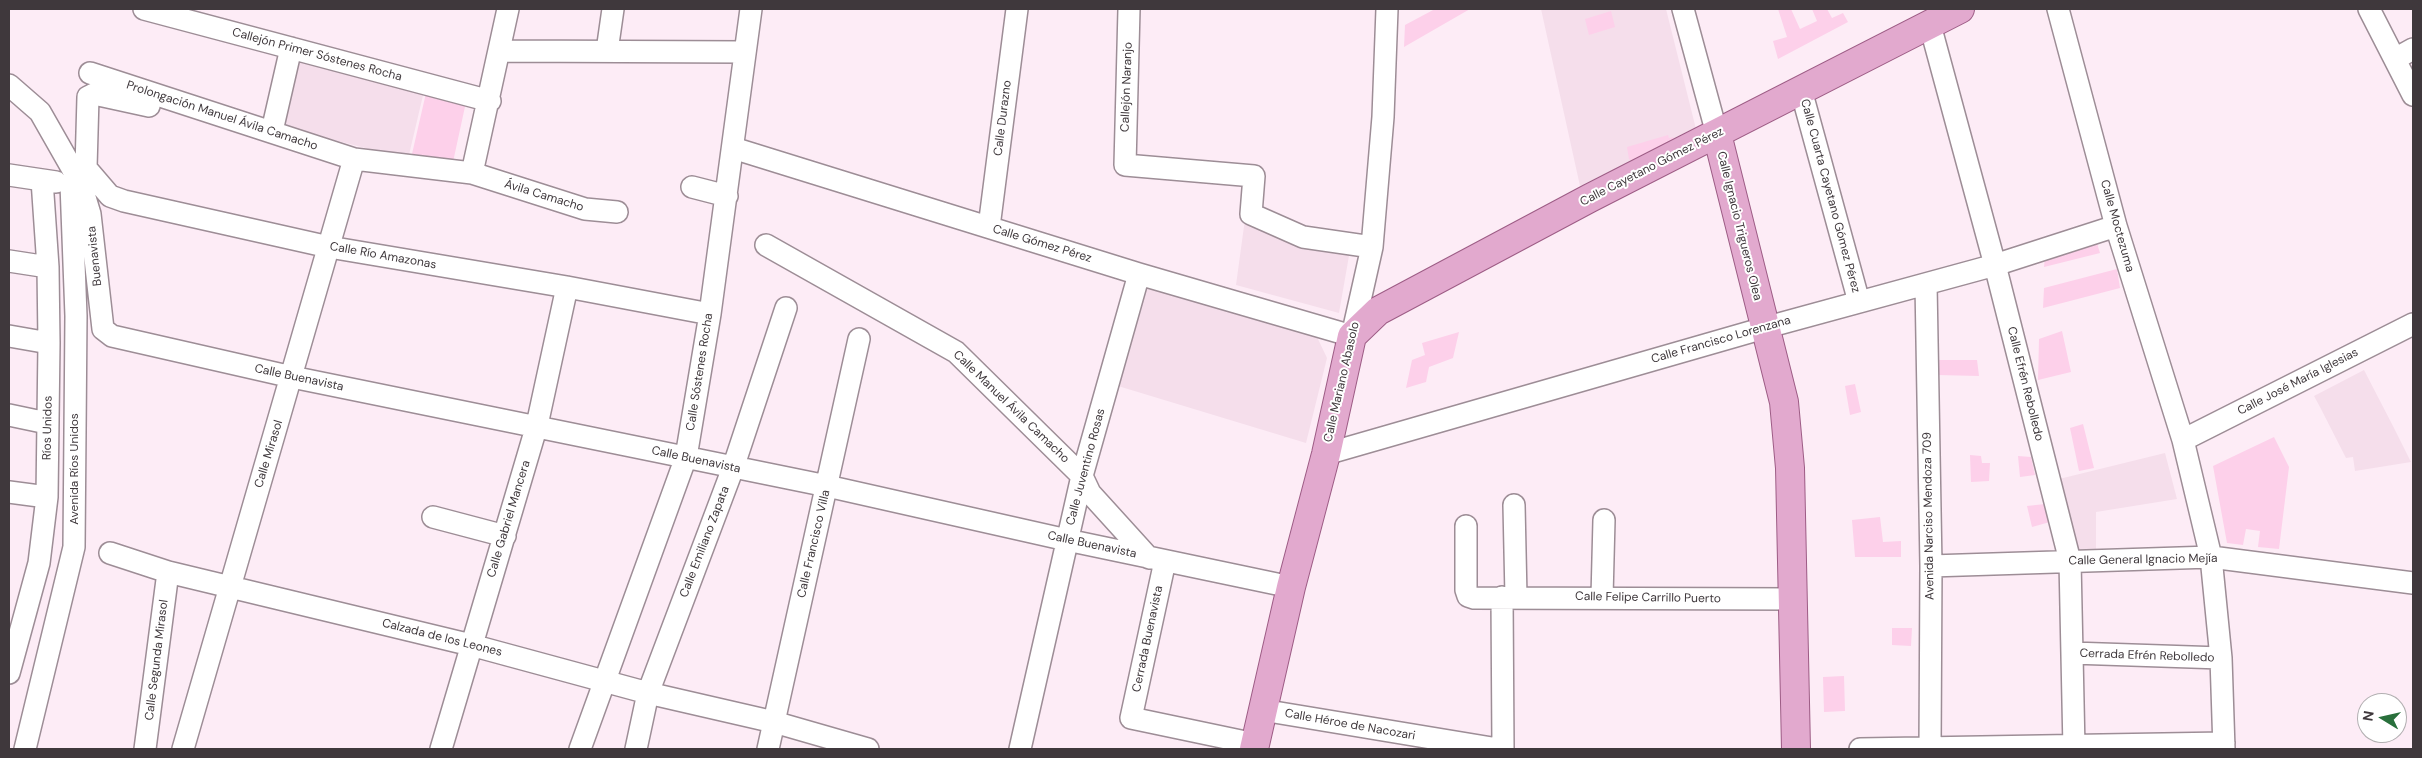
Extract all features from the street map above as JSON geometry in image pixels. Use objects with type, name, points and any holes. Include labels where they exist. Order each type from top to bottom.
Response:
[{"type":"main road","name":"Calle Cayetano Gómez Pérez","points":[[1352,336],[1378,311],[1581,203],[1960,9]]},
{"type":"main road","name":"Calle Ignacio Trigueros Olea","points":[[1716,134],[1764,328]]},
{"type":"main road","points":[[1764,328],[1784,402],[1790,468],[1796,749]]},
{"type":"main road","name":"Calle Mariano Abasolo","points":[[1254,746],[1291,587],[1326,454],[1352,336]]},
{"type":"street","name":"Callejón Primer Sóstenes Rocha","points":[[144,9],[490,101]]},
{"type":"street","points":[[472,173],[490,101],[508,9]]},
{"type":"street","points":[[607,51],[613,9]]},
{"type":"street","name":"Calle Sóstenes Rocha","points":[[580,749],[606,682],[686,457],[710,314],[727,196],[750,9]]},
{"type":"street","name":"Calle Durazno","points":[[989,227],[1017,9]]},
{"type":"street","name":"Callejón Naranjo","points":[[1129,9],[1125,165],[1254,176],[1251,214],[1302,237],[1372,248]]},
{"type":"street","name":"Calle Mariano Abasolo","points":[[1352,336],[1372,248],[1383,112],[1387,9]]},
{"type":"street","name":"Calle Ignacio Trigueros Olea","points":[[1683,9],[1716,134]]},
{"type":"street","name":"Calle Moctezuma","points":[[2058,9],[2116,226],[2183,440],[2211,557],[2221,658],[2224,746]]},
{"type":"street","points":[[2369,9],[2413,95]]},
{"type":"street","name":"Calle Efrén Rebolledo","points":[[1930,25],[1995,265],[2070,561],[2074,748]]},
{"type":"street","points":[[272,131],[291,48]]},
{"type":"street","points":[[2394,59],[2413,49]]},
{"type":"street","points":[[499,51],[745,52]]},
{"type":"street","name":"Prolongación Manuel Ávila Camacho","points":[[90,73],[354,159],[472,173]]},
{"type":"street","points":[[9,84],[40,112],[77,175]]},
{"type":"street","name":"Calle Cuarta Cayetano Gómez Pérez","points":[[1801,90],[1859,302]]},
{"type":"street","points":[[77,175],[88,97],[94,94],[149,106]]},
{"type":"street","name":"Calle Gómez Pérez","points":[[733,148],[1139,274],[1352,336]]},
{"type":"street","name":"Calle Mirasol","points":[[183,749],[354,159]]},
{"type":"street","name":"Ávila Camacho","points":[[472,173],[586,209],[617,212]]},
{"type":"street","points":[[9,175],[42,180],[77,175]]},
{"type":"street","name":"Calle Río Amazonas","points":[[77,175],[110,196],[124,201],[329,247],[567,287],[710,314]]},
{"type":"street","name":"Buenavista","points":[[77,175],[90,214],[103,329]]},
{"type":"street","name":"Avenida Ríos Unidos","points":[[25,749],[74,547],[77,175]]},
{"type":"street","name":"Ríos Unidos","points":[[9,673],[39,563],[47,497],[48,267],[42,180]]},
{"type":"street","points":[[692,187],[727,196]]},
{"type":"street","name":"Calle Francisco Lorenzana","points":[[1326,454],[1764,328],[1995,265],[2116,226]]},
{"type":"street","name":"Calle Manuel Ávila Camacho","points":[[766,245],[956,352],[1082,476],[1090,493],[1157,559]]},
{"type":"street","points":[[9,261],[48,267]]},
{"type":"street","name":"Calle Juventino Rosas","points":[[1020,749],[1082,476],[1139,274]]},
{"type":"street","name":"Avenida Narciso Mendoza 709","points":[[1926,284],[1931,566],[1930,749]]},
{"type":"street","name":"Calle Gabriel Mancera","points":[[441,749],[537,425],[567,287]]},
{"type":"street","name":"Calle Emiliano Zapata","points":[[636,749],[648,692],[733,468],[786,308]]},
{"type":"street","name":"Calle José María Iglesias","points":[[2183,440],[2413,324]]},
{"type":"street","name":"Calle Buenavista","points":[[103,329],[112,336],[292,377],[537,425],[1291,587]]},
{"type":"street","points":[[9,336],[49,343]]},
{"type":"street","name":"Calle Francisco Villa","points":[[768,749],[859,339]]},
{"type":"street","points":[[9,415],[47,423]]},
{"type":"street","points":[[9,492],[47,497]]},
{"type":"street","points":[[1502,749],[1514,505]]},
{"type":"street","points":[[433,517],[505,536]]},
{"type":"street","points":[[1602,597],[1604,520]]},
{"type":"street","name":"Calle Felipe Carrillo Puerto","points":[[1466,526],[1466,590],[1468,596],[1474,598],[1602,597],[1794,600]]},
{"type":"street","name":"Calzada de los Leones","points":[[110,553],[168,572],[471,645],[606,682],[774,722],[868,749]]},
{"type":"street","name":"Calle General Ignacio Mejía","points":[[1931,566],[2211,557],[2413,583]]},
{"type":"street","name":"Cerrada Buenavista","points":[[1157,559],[1131,718],[1254,746]]},
{"type":"street","name":"Calle Segunda Mirasol","points":[[145,749],[168,572]]},
{"type":"street","name":"Cerrada Efrén Rebolledo","points":[[2072,653],[2221,658]]},
{"type":"street","name":"Calle Héroe de Nacozari","points":[[1262,710],[1498,749]]},
{"type":"street","points":[[1860,749],[2224,746]]},
{"type":"shaded area","points":[[1435,9],[1470,9],[1404,47],[1405,25]]},
{"type":"shaded area","points":[[1541,9],[1666,9],[1696,129],[1580,186]]},
{"type":"shaded area","points":[[1778,9],[1791,9],[1800,29],[1817,21],[1812,9],[1827,9],[1832,18],[1843,13],[1848,22],[1778,59],[1773,41],[1787,37]]},
{"type":"shaded area","points":[[1611,11],[1615,27],[1589,35],[1585,19]]},
{"type":"shaded area","points":[[295,59],[424,91],[408,159],[280,126]]},
{"type":"shaded area","points":[[426,93],[466,102],[453,162],[412,154]]},
{"type":"shaded area","points":[[1668,135],[1669,138],[1673,137],[1674,140],[1632,161],[1629,159],[1627,147]]},
{"type":"shaded area","points":[[1245,219],[1350,250],[1339,313],[1236,285]]},
{"type":"shaded area","points":[[2096,240],[2100,253],[2044,267],[2045,257]]},
{"type":"shaded area","points":[[2117,269],[2120,288],[2043,308],[2044,288]]},
{"type":"shaded area","points":[[1145,283],[1317,337],[1327,358],[1306,443],[1118,386]]},
{"type":"shaded area","points":[[2062,331],[2071,372],[2038,380],[2039,339]]},
{"type":"shaded area","points":[[1459,332],[1453,358],[1429,367],[1426,382],[1406,388],[1412,360],[1425,355],[1422,343]]},
{"type":"shaded area","points":[[1937,360],[1977,360],[1979,376],[1937,375]]},
{"type":"shaded area","points":[[2364,370],[2411,462],[2355,471],[2353,457],[2346,458],[2314,396]]},
{"type":"shaded area","points":[[1855,384],[1861,412],[1850,415],[1845,386]]},
{"type":"shaded area","points":[[2083,424],[2094,468],[2079,471],[2070,428]]},
{"type":"shaded area","points":[[2274,437],[2289,467],[2279,549],[2258,547],[2260,531],[2246,529],[2243,545],[2227,543],[2213,466]]},
{"type":"shaded area","points":[[2165,453],[2177,499],[2096,512],[2096,551],[2073,551],[2055,480]]},
{"type":"shaded area","points":[[1970,455],[1981,456],[1982,463],[1990,463],[1989,481],[1971,482]]},
{"type":"shaded area","points":[[2018,456],[2031,457],[2035,475],[2020,477]]},
{"type":"shaded area","points":[[2045,504],[2050,522],[2032,527],[2027,506]]},
{"type":"shaded area","points":[[1880,517],[1883,542],[1901,541],[1901,557],[1855,557],[1852,520]]},
{"type":"shaded area","points":[[1892,628],[1912,628],[1911,646],[1892,645]]},
{"type":"shaded area","points":[[1844,676],[1845,711],[1824,712],[1823,677]]}]
